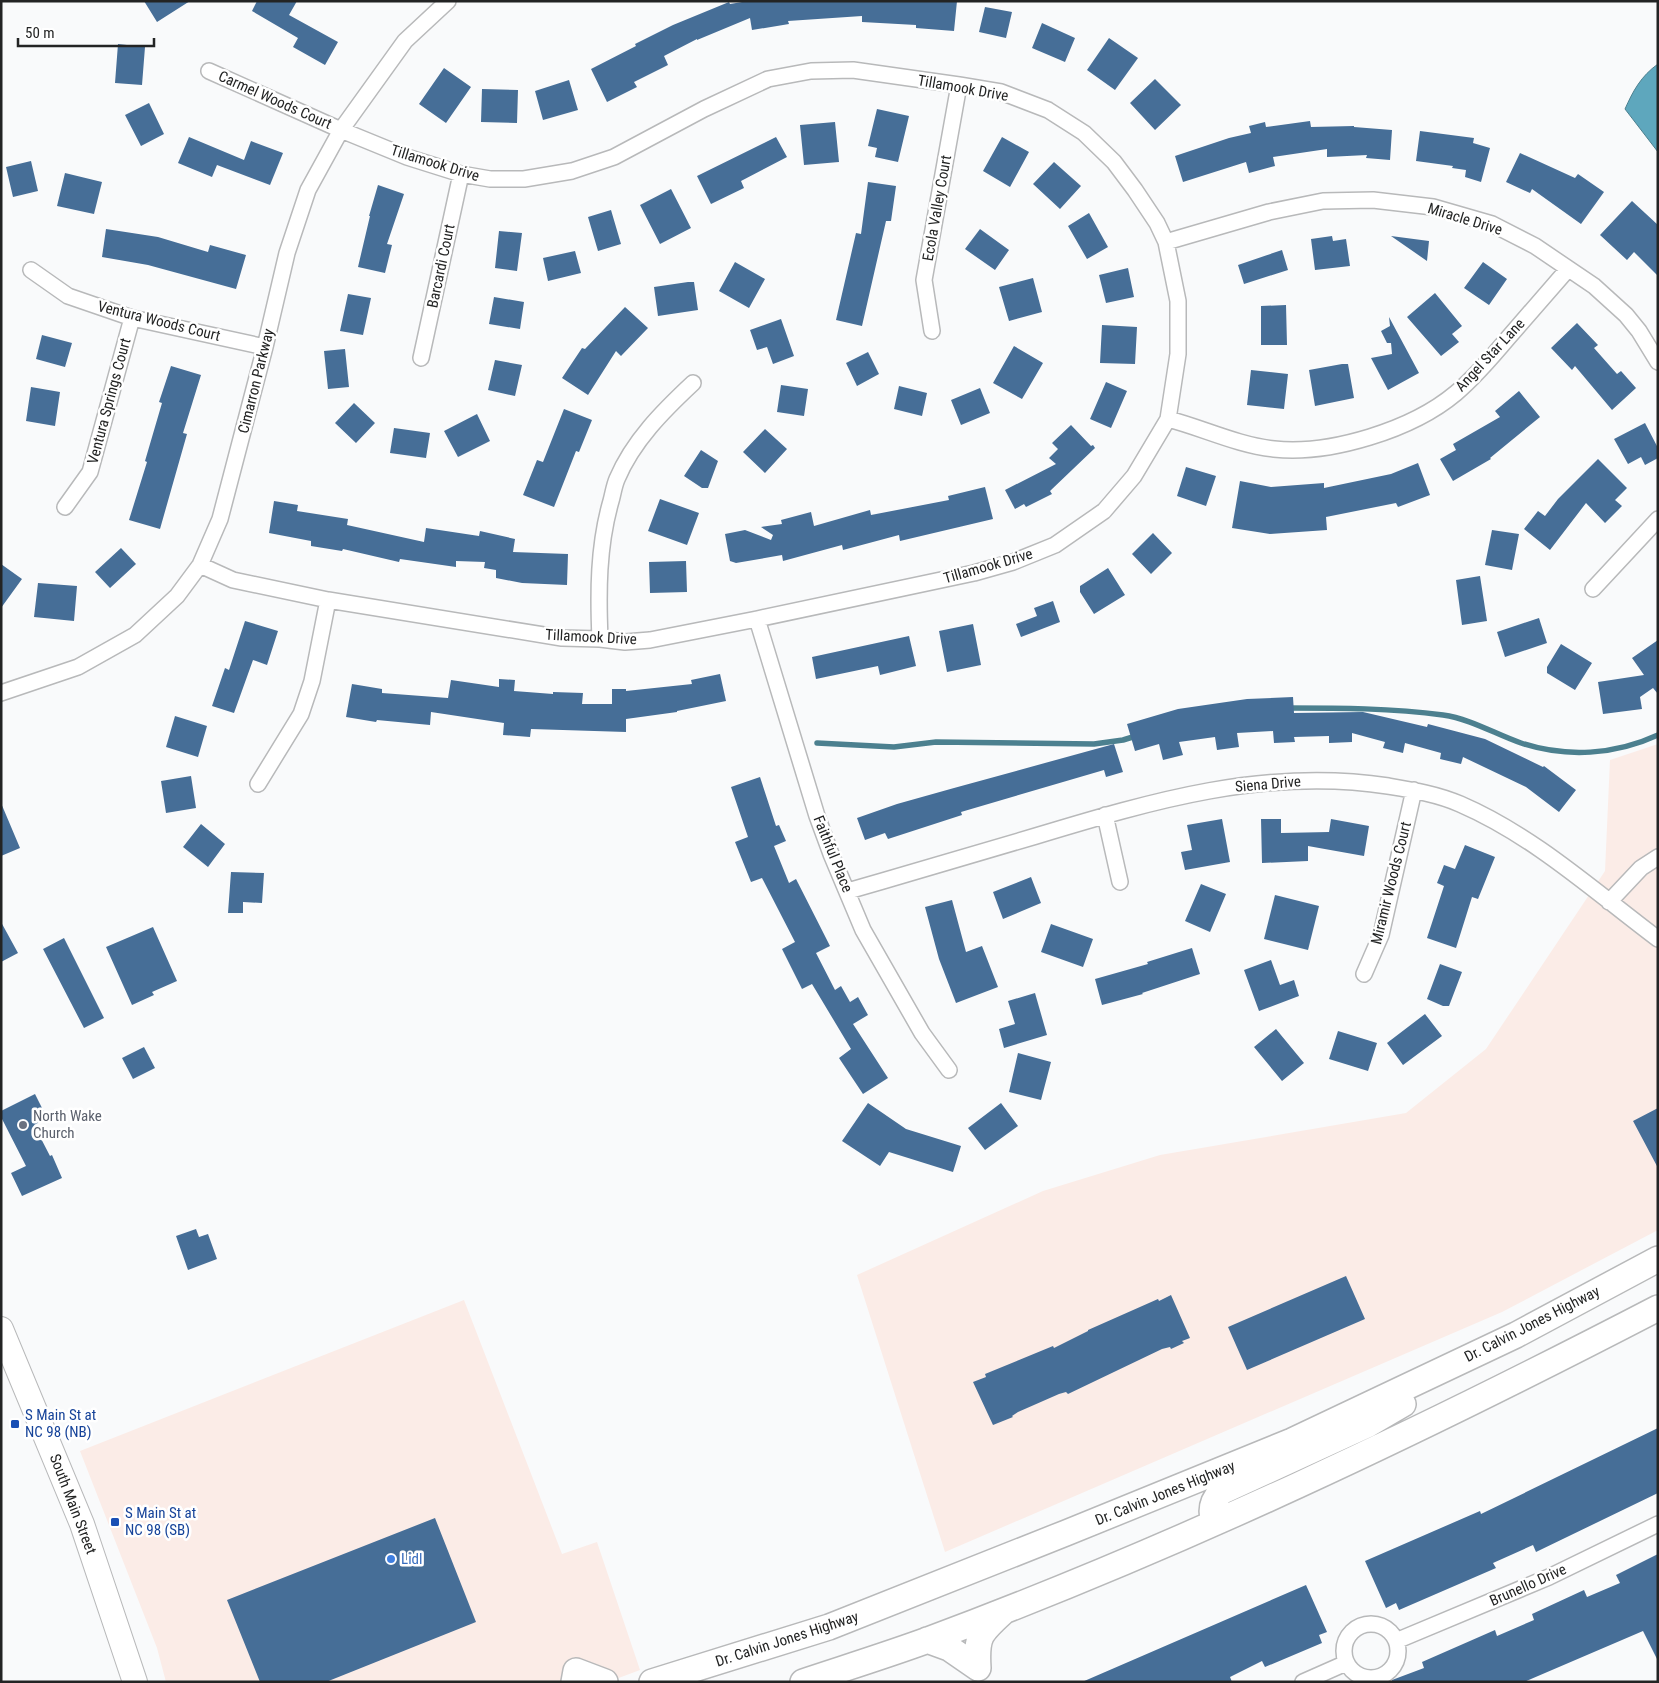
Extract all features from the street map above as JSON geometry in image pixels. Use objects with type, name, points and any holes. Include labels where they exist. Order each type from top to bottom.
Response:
[{"type":"highway","name":"Dr. Calvin Jones Highway","points":[[652,1682],[829,1627],[1292,1441],[1516,1335],[1658,1259]]},
{"type":"highway","points":[[803,1682],[927,1640],[1099,1572],[1317,1477],[1526,1376],[1658,1308]]},
{"type":"highway","points":[[1214,1522],[1212,1506],[1214,1499],[1221,1492],[1367,1425],[1400,1406],[1442,1370]]},
{"type":"highway","points":[[981,1675],[977,1651],[980,1638],[985,1628],[1008,1608]]},
{"type":"highway","points":[[927,1640],[949,1648],[981,1675]]},
{"type":"highway","points":[[574,1682],[576,1671],[605,1682]]},
{"type":"main road","name":"South Main Street","points":[[1,1330],[82,1524],[135,1682]]},
{"type":"street","name":"Cimarron Parkway","points":[[1,693],[78,667],[136,636],[177,596],[200,565],[220,519],[287,253],[308,190],[341,130],[405,41],[448,1]]},
{"type":"street","name":"Tillamook Drive","points":[[200,565],[233,580],[328,600],[562,638],[625,642],[650,640],[974,573],[1013,562],[1055,545],[1104,511],[1134,476],[1168,419],[1178,354],[1178,301],[1166,242],[1157,223],[1114,162],[1084,133],[1048,110],[1001,92],[853,70],[811,71],[768,79],[704,109],[614,158],[572,171],[524,179],[490,179],[461,174],[407,157],[341,130]]},
{"type":"street","name":"Carmel Woods Court","points":[[209,71],[341,130]]},
{"type":"street","name":"Ecola Valley Court","points":[[932,331],[924,280],[959,85]]},
{"type":"street","name":"Barcardi Court","points":[[421,358],[461,174]]},
{"type":"street","name":"Miracle Drive","points":[[1166,242],[1269,212],[1323,201],[1373,200],[1433,207],[1492,224],[1535,246],[1594,286],[1626,315],[1658,362]]},
{"type":"street","name":"Angel Star Lane","points":[[1168,419],[1251,445],[1271,449],[1290,450],[1334,446],[1376,435],[1417,417],[1455,394],[1492,357],[1568,269]]},
{"type":"street","name":"Ventura Woods Court","points":[[31,270],[68,296],[132,318],[265,346]]},
{"type":"street","name":"Ventura Springs Court","points":[[65,507],[90,472],[132,318]]},
{"type":"street","points":[[600,639],[598,609],[600,560],[606,516],[617,480],[632,452],[651,426],[668,406],[693,383]]},
{"type":"street","points":[[1593,589],[1658,520]]},
{"type":"street","points":[[258,784],[301,714],[312,681],[328,600]]},
{"type":"street","name":"Faithful Place","points":[[757,619],[816,816],[863,930],[922,1033],[949,1070]]},
{"type":"street","name":"Siena Drive","points":[[848,891],[1105,816],[1190,794],[1251,784],[1302,780],[1361,782],[1414,790],[1457,803],[1485,815],[1536,846],[1658,939]]},
{"type":"street","name":"Miramir Woods Court","points":[[1364,974],[1381,935],[1414,790]]},
{"type":"street","points":[[1105,816],[1120,882]]},
{"type":"street","points":[[1609,902],[1641,868],[1658,857]]},
{"type":"street","name":"Brunello Drive","points":[[1396,1641],[1549,1577],[1658,1524]]},
{"type":"street","points":[[1368,1624],[1384,1628],[1396,1641],[1396,1658],[1392,1667],[1386,1673],[1377,1677],[1368,1678],[1359,1675],[1346,1663],[1344,1646],[1347,1638],[1352,1631],[1360,1626],[1368,1624]]},
{"type":"street","points":[[1303,1682],[1346,1663]]},
{"type":"shaded area","points":[[1658,744],[1658,1230],[1502,1312],[945,1552],[857,1275],[1043,1191],[1160,1155],[1406,1113],[1486,1049],[1605,871],[1610,760]]},
{"type":"shaded area","points":[[464,1300],[562,1554],[597,1542],[640,1670],[608,1682],[166,1682],[157,1648],[80,1451]]},
{"type":"water","points":[[1658,64],[1658,152],[1625,109],[1638,84]]},
{"type":"building","points":[[144,1],[190,1],[157,22]]},
{"type":"building","points":[[257,1],[297,1],[289,15],[338,42],[325,65],[293,47],[298,38],[252,11]]},
{"type":"building","points":[[748,1],[957,1],[954,31],[916,28],[916,25],[862,22],[862,16],[788,21],[789,24],[752,30],[750,18],[697,39],[664,56],[668,65],[634,82],[637,87],[607,102],[591,69],[673,25],[729,2],[730,4]]},
{"type":"building","points":[[985,7],[1012,12],[1006,38],[979,32]]},
{"type":"building","points":[[1042,23],[1075,38],[1065,62],[1032,48]]},
{"type":"building","points":[[1109,38],[1138,58],[1115,90],[1087,70]]},
{"type":"building","points":[[118,44],[145,47],[142,85],[115,83]]},
{"type":"building","points":[[444,68],[471,87],[446,123],[419,104]]},
{"type":"building","points":[[1155,79],[1181,105],[1155,130],[1130,103]]},
{"type":"building","points":[[569,80],[578,110],[543,120],[535,91]]},
{"type":"building","points":[[482,89],[518,90],[517,123],[481,122]]},
{"type":"building","points":[[149,103],[164,134],[141,146],[125,115]]},
{"type":"building","points":[[877,109],[909,116],[898,162],[875,157],[877,148],[868,146]]},
{"type":"building","points":[[1310,121],[1311,127],[1354,126],[1392,130],[1390,160],[1366,158],[1367,155],[1327,157],[1327,149],[1273,157],[1275,166],[1249,173],[1246,162],[1183,182],[1175,156],[1229,138],[1251,133],[1249,126],[1265,122],[1266,127]]},
{"type":"building","points":[[835,122],[839,162],[804,165],[800,125]]},
{"type":"building","points":[[1420,131],[1474,138],[1473,143],[1490,148],[1481,182],[1465,177],[1466,170],[1452,168],[1453,166],[1416,161]]},
{"type":"building","points":[[189,137],[244,160],[251,141],[283,153],[270,185],[217,165],[212,177],[178,163]]},
{"type":"building","points":[[776,137],[787,157],[741,181],[744,188],[711,204],[697,176]]},
{"type":"building","points":[[1002,137],[1029,152],[1010,187],[983,171]]},
{"type":"building","points":[[1520,153],[1575,178],[1578,174],[1604,192],[1581,224],[1532,189],[1530,193],[1506,182]]},
{"type":"building","points":[[31,161],[38,191],[13,197],[6,167]]},
{"type":"building","points":[[1054,162],[1081,186],[1060,209],[1033,184]]},
{"type":"building","points":[[65,173],[102,182],[94,214],[57,206]]},
{"type":"building","points":[[868,182],[896,186],[891,221],[886,221],[862,326],[836,320],[856,233],[861,234]]},
{"type":"building","points":[[378,185],[404,194],[387,244],[392,245],[385,273],[358,267]]},
{"type":"building","points":[[671,189],[691,228],[660,244],[640,205]]},
{"type":"building","points":[[1632,201],[1658,225],[1658,276],[1634,252],[1627,260],[1600,235]]},
{"type":"building","points":[[611,210],[621,244],[598,251],[588,217]]},
{"type":"building","points":[[1089,213],[1108,247],[1087,259],[1068,226]]},
{"type":"building","points":[[106,229],[158,237],[208,252],[210,245],[246,255],[236,289],[148,265],[102,257]]},
{"type":"building","points":[[980,229],[1009,250],[995,270],[965,249]]},
{"type":"building","points":[[499,231],[522,233],[517,271],[495,268]]},
{"type":"building","points":[[1332,236],[1333,241],[1346,239],[1350,266],[1315,270],[1311,239]]},
{"type":"building","points":[[1391,236],[1429,241],[1427,261]]},
{"type":"building","points":[[1282,250],[1288,270],[1244,284],[1238,265]]},
{"type":"building","points":[[575,251],[581,273],[548,281],[543,258]]},
{"type":"building","points":[[735,262],[765,279],[749,308],[719,291]]},
{"type":"building","points":[[1483,262],[1507,279],[1489,305],[1464,288]]},
{"type":"building","points":[[1128,268],[1134,297],[1106,303],[1099,275]]},
{"type":"building","points":[[1033,278],[1042,312],[1009,321],[999,287]]},
{"type":"building","points":[[694,282],[698,310],[658,316],[654,287]]},
{"type":"building","points":[[1435,293],[1462,326],[1452,334],[1459,342],[1441,356],[1407,317]]},
{"type":"building","points":[[348,294],[371,298],[363,335],[340,331]]},
{"type":"building","points":[[494,297],[524,302],[520,329],[489,324]]},
{"type":"building","points":[[1286,305],[1287,345],[1261,345],[1261,306]]},
{"type":"building","points":[[625,307],[648,328],[621,356],[616,351],[588,395],[562,378],[582,348],[585,349]]},
{"type":"building","points":[[1389,317],[1419,373],[1388,390],[1371,358],[1392,354],[1391,343],[1387,343],[1381,331],[1390,326]]},
{"type":"building","points":[[781,319],[794,356],[773,364],[767,347],[757,350],[750,330]]},
{"type":"building","points":[[1577,323],[1598,345],[1594,348],[1617,374],[1621,371],[1636,388],[1612,410],[1575,366],[1572,370],[1551,348]]},
{"type":"building","points":[[1102,325],[1137,327],[1135,364],[1100,363]]},
{"type":"building","points":[[42,335],[72,343],[65,367],[36,359]]},
{"type":"building","points":[[1014,346],[1043,363],[1022,399],[993,383]]},
{"type":"building","points":[[345,349],[349,387],[328,389],[324,351]]},
{"type":"building","points":[[868,352],[879,374],[857,386],[846,363]]},
{"type":"building","points":[[495,360],[522,365],[515,396],[488,390]]},
{"type":"building","points":[[1348,364],[1354,398],[1315,406],[1309,370]]},
{"type":"building","points":[[171,366],[201,375],[183,433],[187,434],[160,529],[129,520],[147,462],[145,461],[162,403],[159,402]]},
{"type":"building","points":[[1251,370],[1288,374],[1284,409],[1247,405]]},
{"type":"building","points":[[1106,382],[1127,391],[1111,428],[1090,419]]},
{"type":"building","points":[[781,385],[808,389],[804,416],[777,412]]},
{"type":"building","points":[[899,386],[927,393],[922,416],[894,409]]},
{"type":"building","points":[[31,387],[60,392],[55,426],[26,421]]},
{"type":"building","points":[[980,388],[990,413],[961,425],[951,400]]},
{"type":"building","points":[[1519,391],[1540,417],[1491,459],[1453,481],[1440,459],[1456,450],[1453,444],[1500,417],[1495,411]]},
{"type":"building","points":[[354,403],[375,423],[356,443],[335,423]]},
{"type":"building","points":[[564,409],[592,420],[579,452],[576,451],[554,507],[523,495],[537,460],[543,462]]},
{"type":"building","points":[[477,414],[490,441],[458,457],[444,431]]},
{"type":"building","points":[[1645,423],[1658,448],[1658,458],[1645,465],[1641,457],[1628,464],[1614,439]]},
{"type":"building","points":[[1071,425],[1095,448],[1050,491],[1052,494],[1026,507],[1024,504],[1015,509],[1005,490],[1056,464],[1049,458],[1058,449],[1052,443]]},
{"type":"building","points":[[394,428],[430,433],[426,458],[390,453]]},
{"type":"building","points":[[765,429],[787,449],[765,473],[743,452]]},
{"type":"building","points":[[701,450],[718,461],[708,488],[702,488],[684,476]]},
{"type":"building","points":[[1598,459],[1627,488],[1615,500],[1622,506],[1605,523],[1586,503],[1550,550],[1524,529],[1538,511],[1545,516],[1558,499]]},
{"type":"building","points":[[1418,463],[1430,495],[1398,507],[1396,503],[1326,517],[1327,530],[1270,534],[1232,528],[1240,481],[1271,487],[1324,483],[1324,488],[1391,474]]},
{"type":"building","points":[[1186,467],[1216,476],[1206,506],[1177,496]]},
{"type":"building","points":[[985,487],[993,519],[900,541],[899,535],[843,550],[842,545],[783,561],[782,555],[736,563],[730,561],[725,534],[745,530],[771,540],[773,535],[761,527],[782,524],[781,520],[811,512],[814,526],[870,510],[871,515],[949,500],[948,496]]},
{"type":"building","points":[[660,499],[699,513],[687,545],[648,531]]},
{"type":"building","points":[[274,501],[298,505],[297,511],[348,519],[347,525],[424,542],[426,528],[479,536],[480,531],[515,539],[513,552],[568,554],[567,585],[522,583],[496,578],[496,570],[484,568],[485,562],[456,561],[456,567],[400,559],[399,562],[343,549],[342,551],[311,546],[311,541],[269,533]]},
{"type":"building","points":[[1492,530],[1519,534],[1512,570],[1485,565]]},
{"type":"building","points":[[1153,533],[1172,553],[1151,574],[1132,554]]},
{"type":"building","points":[[121,548],[136,564],[110,588],[95,572]]},
{"type":"building","points":[[686,561],[687,592],[650,593],[649,562]]},
{"type":"building","points":[[1,564],[22,579],[1,608]]},
{"type":"building","points":[[1108,568],[1125,595],[1094,614],[1080,592],[1080,586]]},
{"type":"building","points":[[1480,576],[1487,621],[1462,625],[1456,580]]},
{"type":"building","points":[[38,583],[77,586],[74,621],[34,617]]},
{"type":"building","points":[[1053,601],[1060,622],[1021,637],[1016,624],[1037,616],[1034,608]]},
{"type":"building","points":[[1539,618],[1547,643],[1505,657],[1497,632]]},
{"type":"building","points":[[245,621],[278,631],[267,665],[253,660],[234,713],[212,706],[225,668],[229,670]]},
{"type":"building","points":[[973,624],[981,665],[947,672],[939,631]]},
{"type":"building","points":[[909,636],[916,666],[880,675],[878,666],[816,679],[812,657]]},
{"type":"building","points":[[1658,640],[1658,694],[1653,688],[1640,697],[1642,709],[1603,714],[1598,682],[1644,675],[1632,658]]},
{"type":"building","points":[[1561,644],[1592,663],[1575,690],[1547,673],[1547,667]]},
{"type":"building","points":[[720,674],[726,701],[677,712],[626,719],[626,732],[531,729],[530,737],[503,735],[504,723],[431,712],[430,725],[377,720],[376,722],[346,717],[352,684],[382,689],[382,693],[448,698],[451,680],[499,687],[499,679],[515,680],[514,691],[553,694],[553,692],[583,693],[582,704],[612,704],[612,689],[626,689],[626,691],[692,684],[691,680]]},
{"type":"building","points":[[1293,697],[1294,713],[1363,712],[1427,727],[1428,724],[1485,739],[1544,766],[1576,790],[1559,812],[1526,787],[1463,757],[1461,764],[1440,759],[1441,753],[1405,743],[1403,753],[1383,748],[1385,742],[1352,733],[1352,742],[1329,743],[1329,736],[1294,737],[1295,742],[1274,743],[1273,731],[1237,733],[1239,747],[1217,750],[1215,737],[1179,742],[1183,755],[1163,760],[1159,744],[1135,751],[1127,724],[1178,709],[1247,699]]},
{"type":"building","points":[[175,716],[207,726],[198,757],[166,747]]},
{"type":"building","points":[[1114,744],[1123,772],[1106,777],[1104,770],[961,812],[962,815],[888,839],[885,833],[865,840],[857,818],[897,804]]},
{"type":"building","points":[[191,776],[196,808],[166,813],[161,781]]},
{"type":"building","points":[[760,777],[776,826],[779,825],[786,841],[774,846],[789,883],[796,879],[830,946],[816,953],[835,990],[841,986],[850,1002],[858,997],[868,1015],[853,1024],[888,1078],[863,1094],[839,1058],[851,1049],[812,984],[802,989],[782,949],[795,942],[762,878],[751,882],[735,842],[748,837],[731,787]]},
{"type":"building","points":[[1,803],[20,848],[1,856]]},
{"type":"building","points":[[1222,819],[1230,862],[1185,870],[1181,852],[1192,850],[1187,825]]},
{"type":"building","points":[[1261,819],[1281,819],[1281,833],[1329,832],[1331,819],[1369,826],[1364,856],[1308,846],[1308,861],[1262,863]]},
{"type":"building","points":[[201,824],[225,844],[208,867],[183,847]]},
{"type":"building","points":[[1465,845],[1495,857],[1478,899],[1472,897],[1456,948],[1427,938],[1444,886],[1437,883],[1444,865],[1455,869]]},
{"type":"building","points":[[231,872],[264,873],[262,903],[243,902],[243,913],[228,913]]},
{"type":"building","points":[[1031,877],[1041,903],[1003,919],[993,892]]},
{"type":"building","points":[[1201,884],[1226,894],[1210,932],[1185,921]]},
{"type":"building","points":[[1275,895],[1319,906],[1308,950],[1264,939]]},
{"type":"building","points":[[952,900],[966,952],[982,946],[998,987],[956,1003],[939,959],[925,907]]},
{"type":"building","points":[[1,922],[18,953],[1,962]]},
{"type":"building","points":[[1051,924],[1093,939],[1083,967],[1041,952]]},
{"type":"building","points":[[153,927],[177,981],[152,992],[154,995],[132,1005],[106,947]]},
{"type":"building","points":[[64,938],[104,1018],[84,1028],[43,949]]},
{"type":"building","points":[[1192,948],[1200,974],[1143,994],[1102,1005],[1095,979],[1148,964],[1147,962]]},
{"type":"building","points":[[1271,960],[1280,985],[1294,980],[1299,996],[1259,1011],[1244,970]]},
{"type":"building","points":[[1440,964],[1462,972],[1449,1006],[1443,1006],[1427,999]]},
{"type":"building","points":[[1035,993],[1047,1035],[1004,1048],[999,1029],[1015,1024],[1008,1001]]},
{"type":"building","points":[[1425,1014],[1442,1036],[1403,1065],[1387,1043]]},
{"type":"building","points":[[1276,1029],[1304,1063],[1282,1081],[1254,1047]]},
{"type":"building","points":[[1338,1031],[1377,1043],[1368,1071],[1329,1059]]},
{"type":"building","points":[[144,1047],[155,1068],[133,1079],[122,1058]]},
{"type":"building","points":[[1018,1053],[1051,1062],[1041,1100],[1009,1092]]},
{"type":"building","points":[[35,1094],[47,1118],[34,1125],[50,1156],[52,1155],[62,1178],[22,1196],[11,1173],[26,1166],[1,1117],[1,1111]]},
{"type":"building","points":[[868,1103],[906,1129],[961,1146],[953,1172],[889,1152],[880,1166],[842,1141]]},
{"type":"building","points":[[1001,1103],[1018,1126],[985,1150],[968,1128]]},
{"type":"building","points":[[1658,1108],[1658,1168],[1633,1121]]},
{"type":"building","points":[[196,1229],[199,1237],[208,1234],[217,1259],[188,1270],[176,1236]]},
{"type":"building","points":[[1346,1276],[1365,1319],[1247,1370],[1228,1327]]},
{"type":"building","points":[[1171,1295],[1190,1338],[1182,1341],[1184,1343],[1171,1349],[1170,1347],[1162,1349],[1068,1394],[1066,1392],[1059,1394],[993,1425],[973,1382],[986,1377],[985,1374],[1053,1346],[1054,1348],[1088,1330]]},
{"type":"building","points":[[1658,1428],[1658,1493],[1536,1552],[1533,1545],[1493,1563],[1496,1568],[1399,1610],[1396,1603],[1386,1608],[1365,1561],[1480,1511],[1481,1514]]},
{"type":"building","name":"Lidl","points":[[435,1518],[476,1622],[326,1682],[260,1682],[227,1600]]},
{"type":"building","points":[[1658,1554],[1658,1661],[1643,1631],[1524,1682],[1392,1682],[1392,1680],[1424,1668],[1422,1662],[1495,1630],[1497,1636],[1534,1620],[1532,1614],[1584,1590],[1587,1597],[1620,1583],[1616,1575]]},
{"type":"building","points":[[1306,1585],[1327,1632],[1319,1635],[1322,1643],[1265,1667],[1262,1661],[1230,1677],[1232,1682],[1082,1682]]},
{"type":"waterway","points":[[1287,708],[1346,708],[1443,715],[1473,723],[1521,743],[1555,751],[1590,752],[1608,750],[1642,742],[1658,735]]},
{"type":"waterway","points":[[817,743],[894,747],[936,742],[1094,744],[1136,736]]},
{"type":"place","name":"North Wake Church","points":[[23,1125]]},
{"type":"place","name":"S Main St at NC 98 (NB)","points":[[15,1424]]},
{"type":"place","name":"S Main St at NC 98 (SB)","points":[[115,1522]]},
{"type":"place","name":"Lidl","points":[[391,1559]]}]
